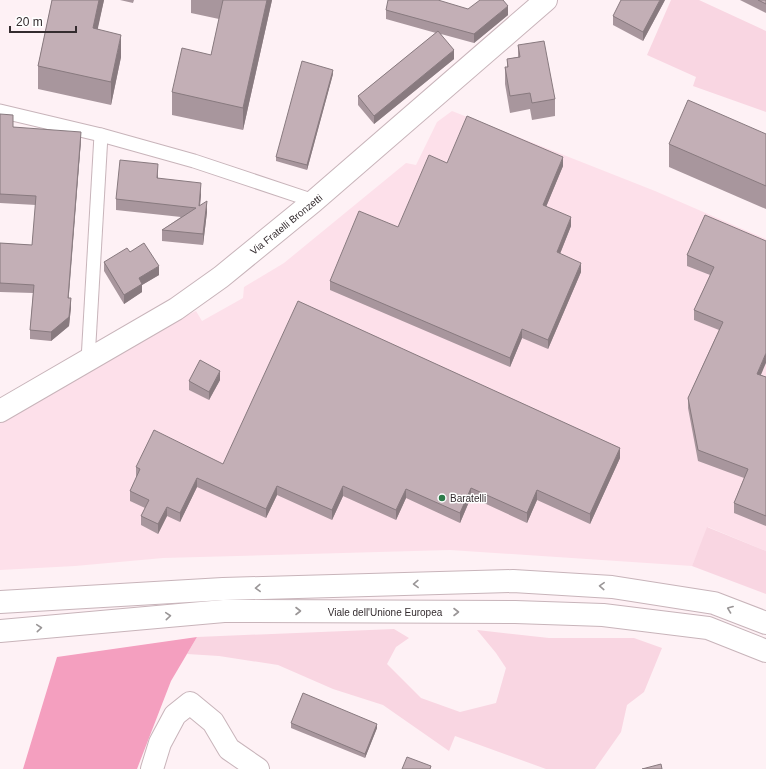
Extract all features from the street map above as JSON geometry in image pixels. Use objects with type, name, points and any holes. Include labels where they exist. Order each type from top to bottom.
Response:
[{"type":"street","name":"Via Fratelli Bronzetti","points":[[0,411],[176,308],[221,277],[314,201],[546,0]]},
{"type":"street","points":[[0,602],[223,589],[513,581],[612,587],[714,603],[766,623]]},
{"type":"street","name":"Viale dell'Unione Europea","points":[[0,631],[224,611],[515,612],[604,614],[708,628],[766,651]]},
{"type":"street","points":[[152,769],[160,743],[175,715],[190,703],[213,722],[229,749],[254,768]]},
{"type":"lane","points":[[0,111],[101,135],[194,161],[314,201]]},
{"type":"lane","points":[[88,360],[101,135]]},
{"type":"shaded area","points":[[671,0],[699,0],[766,31],[766,112],[693,86],[696,77],[647,55]]},
{"type":"shaded area","points":[[452,111],[655,191],[766,239],[766,551],[708,527],[692,566],[450,550],[163,558],[75,566],[0,570],[0,422],[166,325],[196,311],[202,321],[243,298],[244,287],[284,263],[406,163],[416,165],[437,122]]},
{"type":"shaded area","points":[[707,527],[766,551],[766,594],[692,566]]},
{"type":"shaded area","points":[[394,629],[409,638],[396,647],[387,664],[421,698],[460,712],[496,703],[506,668],[477,630],[549,638],[634,638],[662,648],[644,692],[627,705],[621,732],[595,769],[546,769],[455,736],[449,751],[383,705],[333,689],[278,665],[219,656],[187,654],[197,637]]},
{"type":"shaded area","points":[[197,637],[171,681],[137,769],[23,769],[57,657]]},
{"type":"building","points":[[52,0],[99,0],[93,28],[121,35],[111,82],[38,66]]},
{"type":"building","points":[[223,0],[267,0],[243,108],[172,92],[182,48],[211,55]]},
{"type":"building","points":[[388,0],[438,0],[468,9],[480,0],[503,0],[508,6],[474,34],[386,10]]},
{"type":"building","points":[[621,0],[660,0],[643,32],[613,16]]},
{"type":"building","points":[[758,0],[766,0],[766,4]]},
{"type":"building","points":[[438,31],[454,50],[374,116],[358,96]]},
{"type":"building","points":[[544,41],[555,99],[532,103],[530,93],[510,96],[505,67],[508,67],[507,59],[520,57],[518,45]]},
{"type":"building","points":[[302,61],[333,70],[307,165],[276,157]]},
{"type":"building","points":[[688,100],[766,134],[766,186],[669,144]]},
{"type":"building","points":[[0,114],[13,115],[13,127],[81,132],[68,298],[71,298],[69,317],[51,332],[30,330],[34,285],[0,283],[0,243],[32,245],[36,196],[0,194]]},
{"type":"building","points":[[467,116],[563,157],[543,205],[571,217],[557,252],[581,263],[548,340],[522,329],[510,358],[330,281],[359,211],[398,227],[429,155],[447,163]]},
{"type":"building","points":[[120,160],[158,164],[157,178],[201,183],[199,206],[207,201],[203,234],[162,230],[196,208],[116,199]]},
{"type":"building","points":[[705,215],[766,241],[766,353],[757,374],[766,377],[766,516],[734,503],[748,469],[698,450],[688,398],[723,322],[694,310],[714,267],[687,255]]},
{"type":"building","points":[[144,243],[159,266],[139,278],[142,284],[124,295],[104,262],[127,248],[130,252]]},
{"type":"building","points":[[298,301],[620,448],[590,514],[537,490],[527,513],[471,488],[460,513],[406,489],[396,510],[343,486],[332,510],[277,486],[266,509],[197,478],[180,513],[167,507],[158,524],[141,516],[149,500],[130,491],[140,469],[136,467],[154,430],[223,464]]},
{"type":"building","points":[[200,360],[220,371],[209,392],[189,381]]},
{"type":"building","points":[[303,693],[377,724],[365,754],[291,723]]},
{"type":"building","points":[[407,757],[431,766],[430,769],[402,769]]},
{"type":"building","points":[[661,764],[662,769],[642,769]]},
{"type":"place","name":"Baratelli","points":[[442,498]]}]
